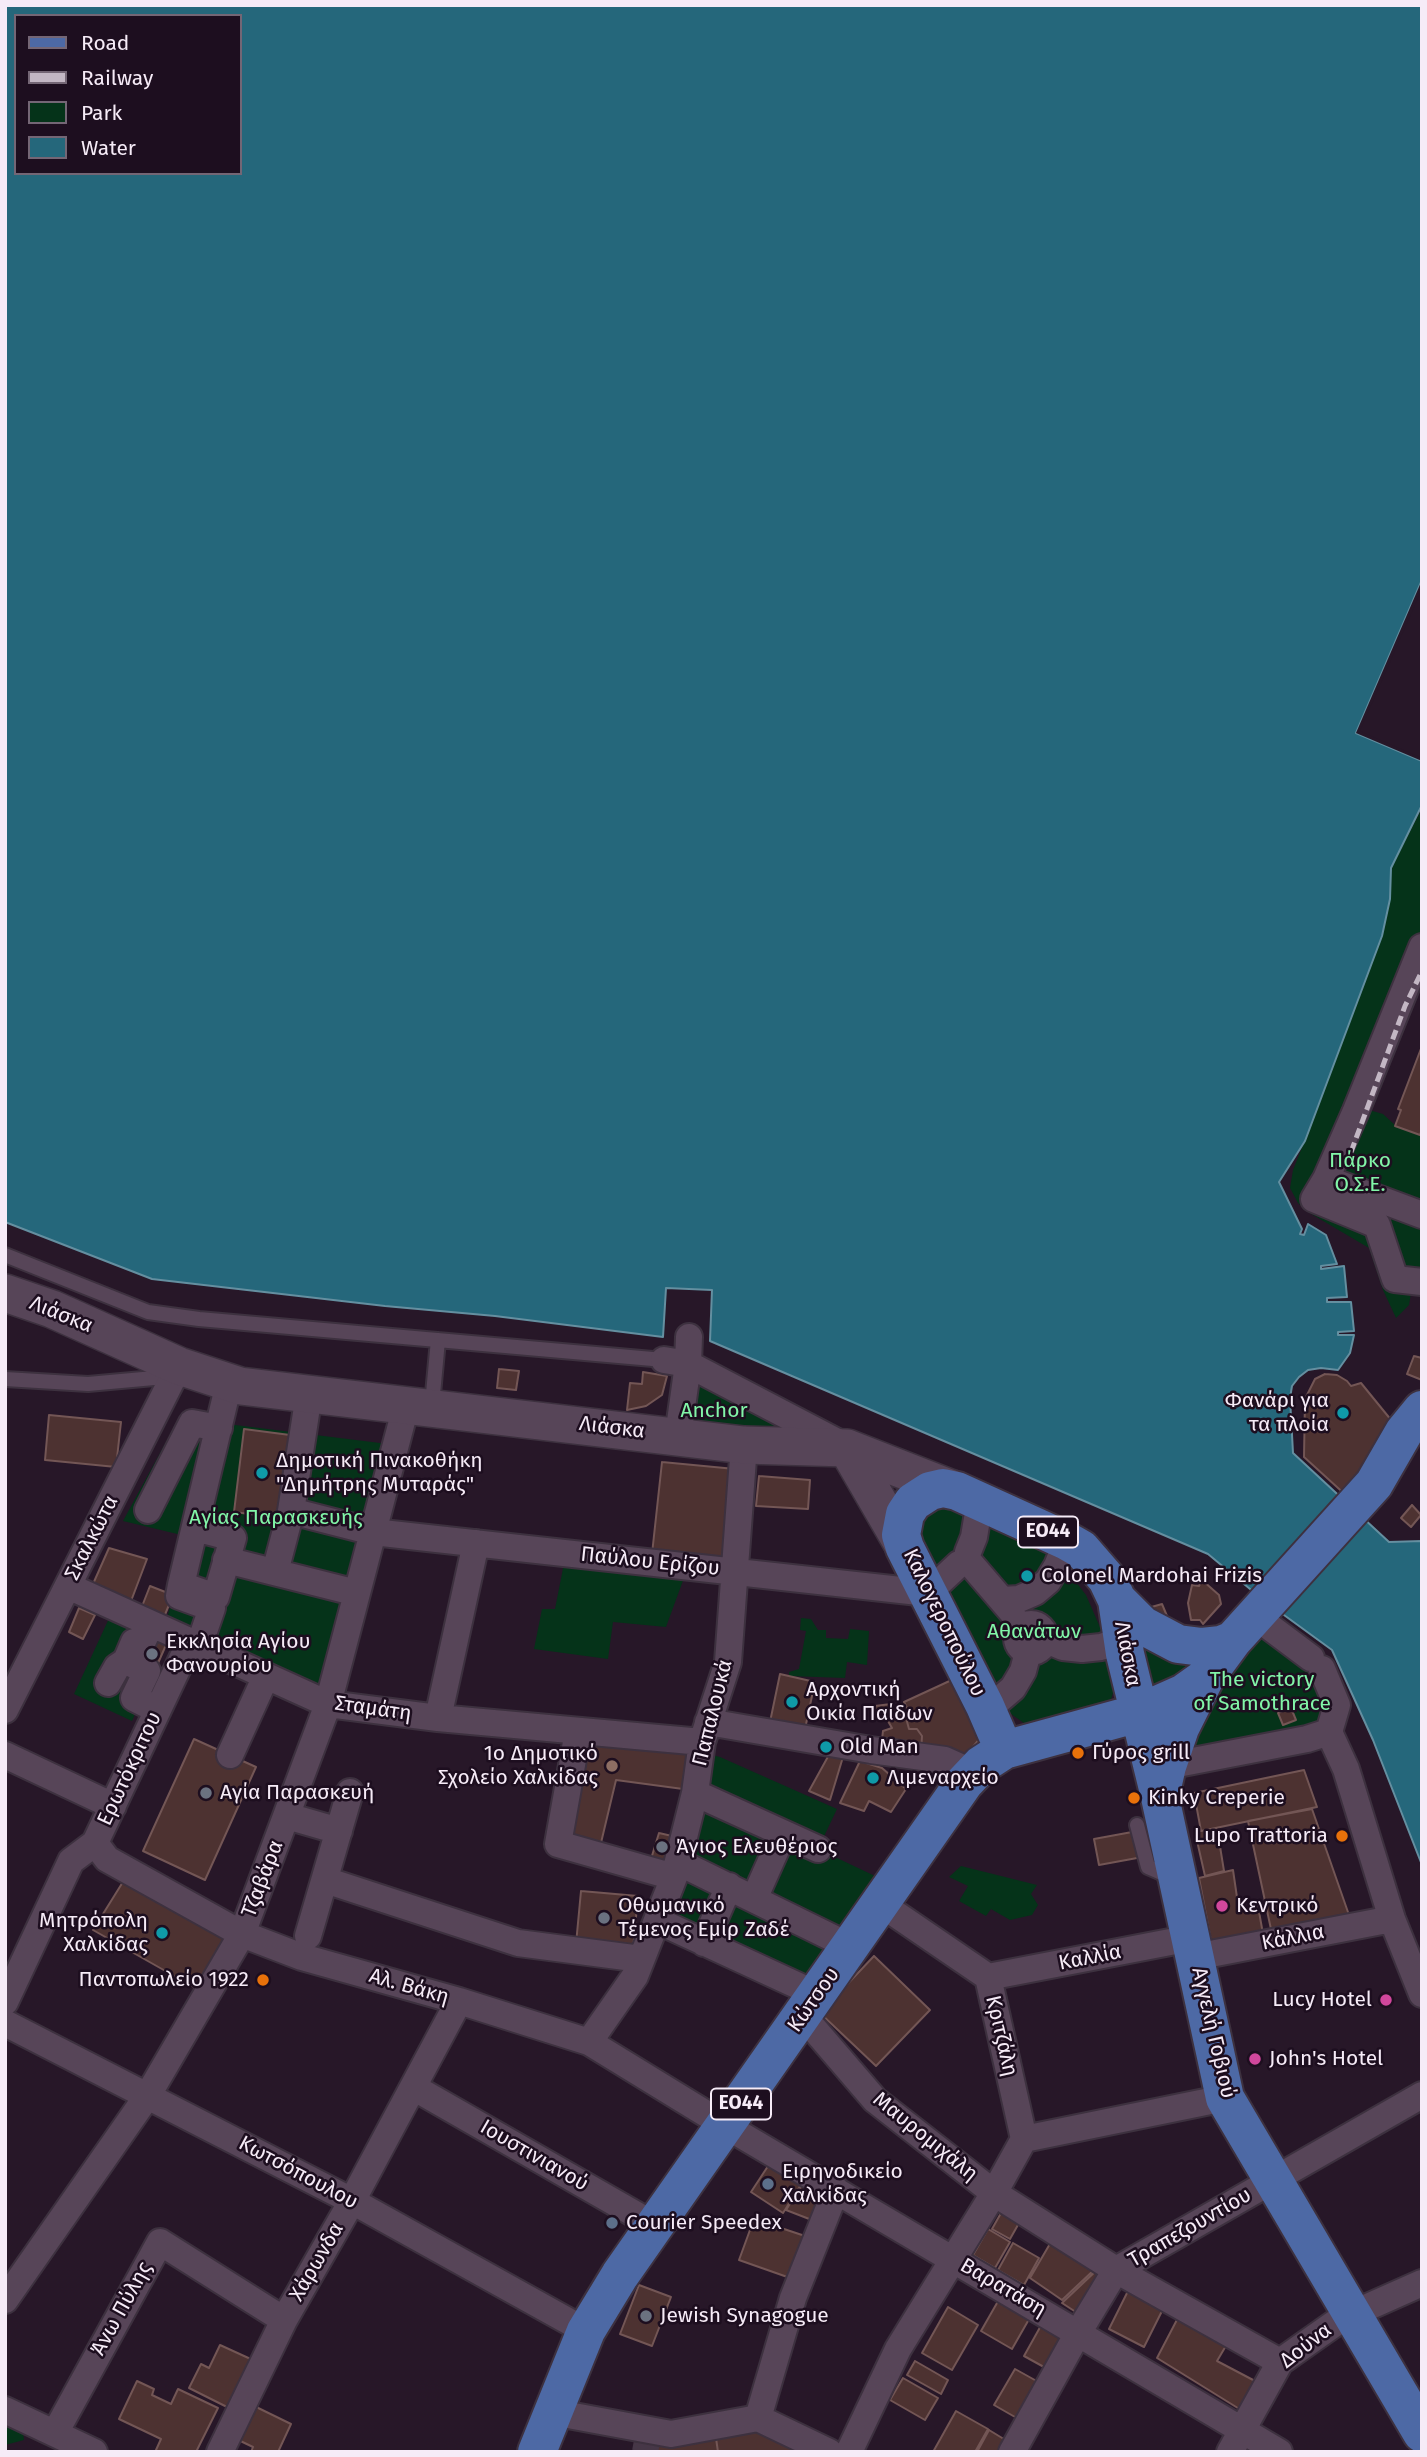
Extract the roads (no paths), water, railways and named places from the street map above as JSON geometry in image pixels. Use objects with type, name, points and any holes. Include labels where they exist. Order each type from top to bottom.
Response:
[{"type":"main road","name":"ΕΟ44","points":[[1372,1486],[1404,1432],[1422,1409]]},
{"type":"main road","name":"ΕΟ44","points":[[1155,1796],[1180,1728],[1233,1638],[1372,1486],[1422,1447]]},
{"type":"main road","name":"Καλογεροπούλου","points":[[968,1496],[937,1489],[924,1493],[913,1502],[903,1521],[901,1535],[905,1548],[985,1706],[1004,1751]]},
{"type":"main road","name":"Λιάσκα","points":[[968,1496],[1082,1549],[1099,1568],[1117,1600],[1122,1640],[1139,1713]]},
{"type":"main road","name":"ΕΟ44","points":[[1117,1600],[1154,1633],[1190,1647],[1233,1638]]},
{"type":"main road","name":"Κώτσου","points":[[537,2452],[586,2331],[654,2225],[957,1793],[974,1773],[989,1759],[1004,1751],[1139,1713],[1193,1688],[1233,1638]]},
{"type":"main road","name":"Αγγελή Γοβιού","points":[[1139,1713],[1155,1796],[1179,1881],[1225,2098],[1422,2433]]},
{"type":"street","points":[[1422,947],[1355,1113],[1326,1179],[1314,1199],[1377,1226],[1395,1279],[1422,1282]]},
{"type":"street","points":[[1326,1179],[1422,1215]]},
{"type":"street","name":"Λιάσκα","points":[[5,1293],[52,1309],[180,1366],[229,1383],[309,1394],[424,1403],[744,1445],[847,1448],[968,1496]]},
{"type":"street","points":[[678,1436],[676,1362],[689,1336]]},
{"type":"street","points":[[676,1362],[847,1448],[867,1478],[905,1548]]},
{"type":"street","name":"Σκαλκώτα","points":[[5,1710],[180,1366]]},
{"type":"street","points":[[195,1528],[233,1538],[216,1597],[181,1585],[229,1383]]},
{"type":"street","points":[[275,1572],[291,1511],[309,1394]]},
{"type":"street","name":"Τζαβάρα","points":[[5,2300],[148,2095],[242,1934],[328,1704],[373,1532],[424,1403]]},
{"type":"street","points":[[148,1510],[192,1423],[219,1428]]},
{"type":"street","name":"Παπαλουκά","points":[[589,2042],[635,1976],[676,1869],[695,1793],[705,1732],[728,1662],[744,1445]]},
{"type":"street","points":[[928,1593],[965,1559],[974,1537],[968,1496]]},
{"type":"street","name":"Παύλου Ερίζου","points":[[291,1511],[373,1532],[928,1593]]},
{"type":"street","points":[[996,1594],[1019,1599],[1035,1592],[1048,1581],[1067,1541]]},
{"type":"street","points":[[438,1718],[476,1543]]},
{"type":"street","points":[[965,1559],[1032,1639],[1082,1649],[1101,1647],[1122,1640]]},
{"type":"street","points":[[226,1560],[357,1593]]},
{"type":"street","name":"Ερωτόκριτου","points":[[5,2002],[71,1861],[95,1843],[158,1710],[212,1608],[179,1596],[181,1585]]},
{"type":"street","name":"Σταμάτη","points":[[68,1586],[328,1704],[438,1718],[578,1731],[705,1732],[945,1760],[974,1773]]},
{"type":"street","points":[[147,1622],[132,1664],[147,1671],[118,1689],[158,1710]]},
{"type":"street","points":[[1233,1638],[1317,1664],[1337,1705],[1329,1732],[1346,1769],[1392,1919],[1422,1994]]},
{"type":"street","points":[[985,1706],[999,1700],[1013,1688],[1023,1671],[1032,1639]]},
{"type":"street","points":[[230,1755],[266,1676]]},
{"type":"street","points":[[578,1731],[558,1844],[676,1869],[729,1886],[851,1947]]},
{"type":"street","points":[[1155,1796],[1329,1732]]},
{"type":"street","points":[[5,1755],[113,1806]]},
{"type":"street","points":[[308,1936],[350,1792]]},
{"type":"street","points":[[695,1793],[818,1849]]},
{"type":"street","points":[[287,1816],[339,1831]]},
{"type":"street","points":[[754,1899],[783,1833]]},
{"type":"street","name":"Αλ. Βάκη","points":[[95,1843],[107,1859],[242,1934],[302,1957],[459,2001],[589,2042],[726,2126]]},
{"type":"street","points":[[325,1880],[518,1943],[641,1959]]},
{"type":"street","points":[[705,1943],[729,1886]]},
{"type":"street","name":"Κριτζάλη","points":[[881,1904],[988,1978],[1024,2139]]},
{"type":"street","name":"Κάλλια","points":[[1193,1947],[1344,1928],[1392,1919]]},
{"type":"street","points":[[658,1921],[705,1943],[810,2006]]},
{"type":"street","name":"Καλλία","points":[[988,1978],[1193,1947]]},
{"type":"street","name":"Χάρωνδα","points":[[220,2452],[284,2320],[352,2201],[459,2001]]},
{"type":"street","name":"Μαυρομιχάλη","points":[[810,2006],[876,2100],[995,2193],[1116,2270],[1280,2362]]},
{"type":"street","name":"Κωτσόπουλου","points":[[5,2023],[352,2201],[586,2331]]},
{"type":"street","name":"Ιουστινιανού","points":[[413,2087],[654,2225]]},
{"type":"street","points":[[552,2412],[671,2434],[758,2418],[852,2450],[898,2349],[995,2193],[1024,2139],[1225,2098]]},
{"type":"street","name":"Τραπεζουντίου","points":[[1012,2452],[1116,2270],[1415,2098]]},
{"type":"street","name":"Βαρατάση","points":[[726,2126],[1078,2333],[1236,2440],[1279,2452]]},
{"type":"street","points":[[758,2418],[793,2298],[836,2190]]},
{"type":"street","name":"Άνω Πύλης","points":[[48,2437],[160,2242],[284,2320]]},
{"type":"street","name":"Δούνα","points":[[1236,2440],[1280,2362],[1352,2314],[1422,2283]]},
{"type":"street","points":[[5,2410],[48,2437],[94,2452]]},
{"type":"lane","points":[[5,1255],[148,1312],[199,1319],[676,1362]]},
{"type":"lane","points":[[424,1403],[438,1340]]},
{"type":"lane","points":[[5,1379],[88,1384],[153,1378],[180,1366]]},
{"type":"water","points":[[5,5],[1422,5],[1422,580],[1356,733],[1422,761],[1422,805],[1391,868],[1390,899],[1382,936],[1305,1141],[1279,1182],[1302,1229],[1300,1234],[1304,1235],[1308,1224],[1326,1235],[1337,1264],[1321,1266],[1321,1269],[1344,1266],[1347,1297],[1327,1298],[1327,1302],[1351,1302],[1354,1331],[1338,1332],[1338,1335],[1354,1335],[1350,1353],[1338,1370],[1308,1370],[1292,1386],[1290,1398],[1293,1453],[1389,1542],[1422,1541],[1422,1865],[1373,1740],[1332,1650],[1262,1599],[1208,1554],[710,1341],[712,1290],[666,1288],[663,1337],[152,1279],[5,1222]]},
{"type":"tunnel","points":[[645,2452],[649,2430]]},
{"type":"railway","points":[[1351,1152],[1405,1006],[1422,971]]},
{"type":"place","name":"Φανάρι για τα πλοία","points":[[1343,1413]]},
{"type":"place","name":"Δημοτική Πινακοθήκη \"Δημήτρης Μυταράς\"","points":[[262,1473]]},
{"type":"place","name":"Colonel Mardohai Frizis","points":[[1027,1576]]},
{"type":"place","name":"Εκκλησία Αγίου Φανουρίου","points":[[152,1654]]},
{"type":"place","name":"Αρχοντική Οικία Παίδων","points":[[792,1702]]},
{"type":"place","name":"Old Man","points":[[826,1747]]},
{"type":"place","name":"Γύρος grill","points":[[1078,1753]]},
{"type":"place","name":"1ο Δημοτικό Σχολείο Χαλκίδας","points":[[612,1766]]},
{"type":"place","name":"Λιμεναρχείο","points":[[873,1778]]},
{"type":"place","name":"Αγία Παρασκευή","points":[[206,1793]]},
{"type":"place","name":"Kinky Creperie","points":[[1134,1798]]},
{"type":"place","name":"Lupo Trattoria","points":[[1342,1836]]},
{"type":"place","name":"Άγιος Ελευθέριος","points":[[662,1847]]},
{"type":"place","name":"Κεντρικό","points":[[1222,1906]]},
{"type":"place","name":"Οθωμανικό Τέμενος Εμίρ Ζαδέ","points":[[604,1918]]},
{"type":"place","name":"Μητρόπολη Χαλκίδας","points":[[162,1933]]},
{"type":"place","name":"Παντοπωλείο 1922","points":[[263,1980]]},
{"type":"place","name":"Lucy Hotel","points":[[1386,2000]]},
{"type":"place","name":"John's Hotel","points":[[1255,2059]]},
{"type":"place","name":"Ειρηνοδικείο Χαλκίδας","points":[[768,2184]]},
{"type":"place","name":"Courier Speedex","points":[[612,2223]]},
{"type":"place","name":"Jewish Synagogue","points":[[646,2316]]},
{"type":"park label","name":"Πάρκο Ο.Σ.Ε.","points":[[1360,1173]]},
{"type":"park label","name":"Anchor","points":[[714,1411]]},
{"type":"park label","name":"Αγίας Παρασκευής","points":[[276,1518]]},
{"type":"park label","name":"Αθανάτων","points":[[1034,1632]]},
{"type":"park label","name":"The victory of Samothrace","points":[[1262,1692]]}]
